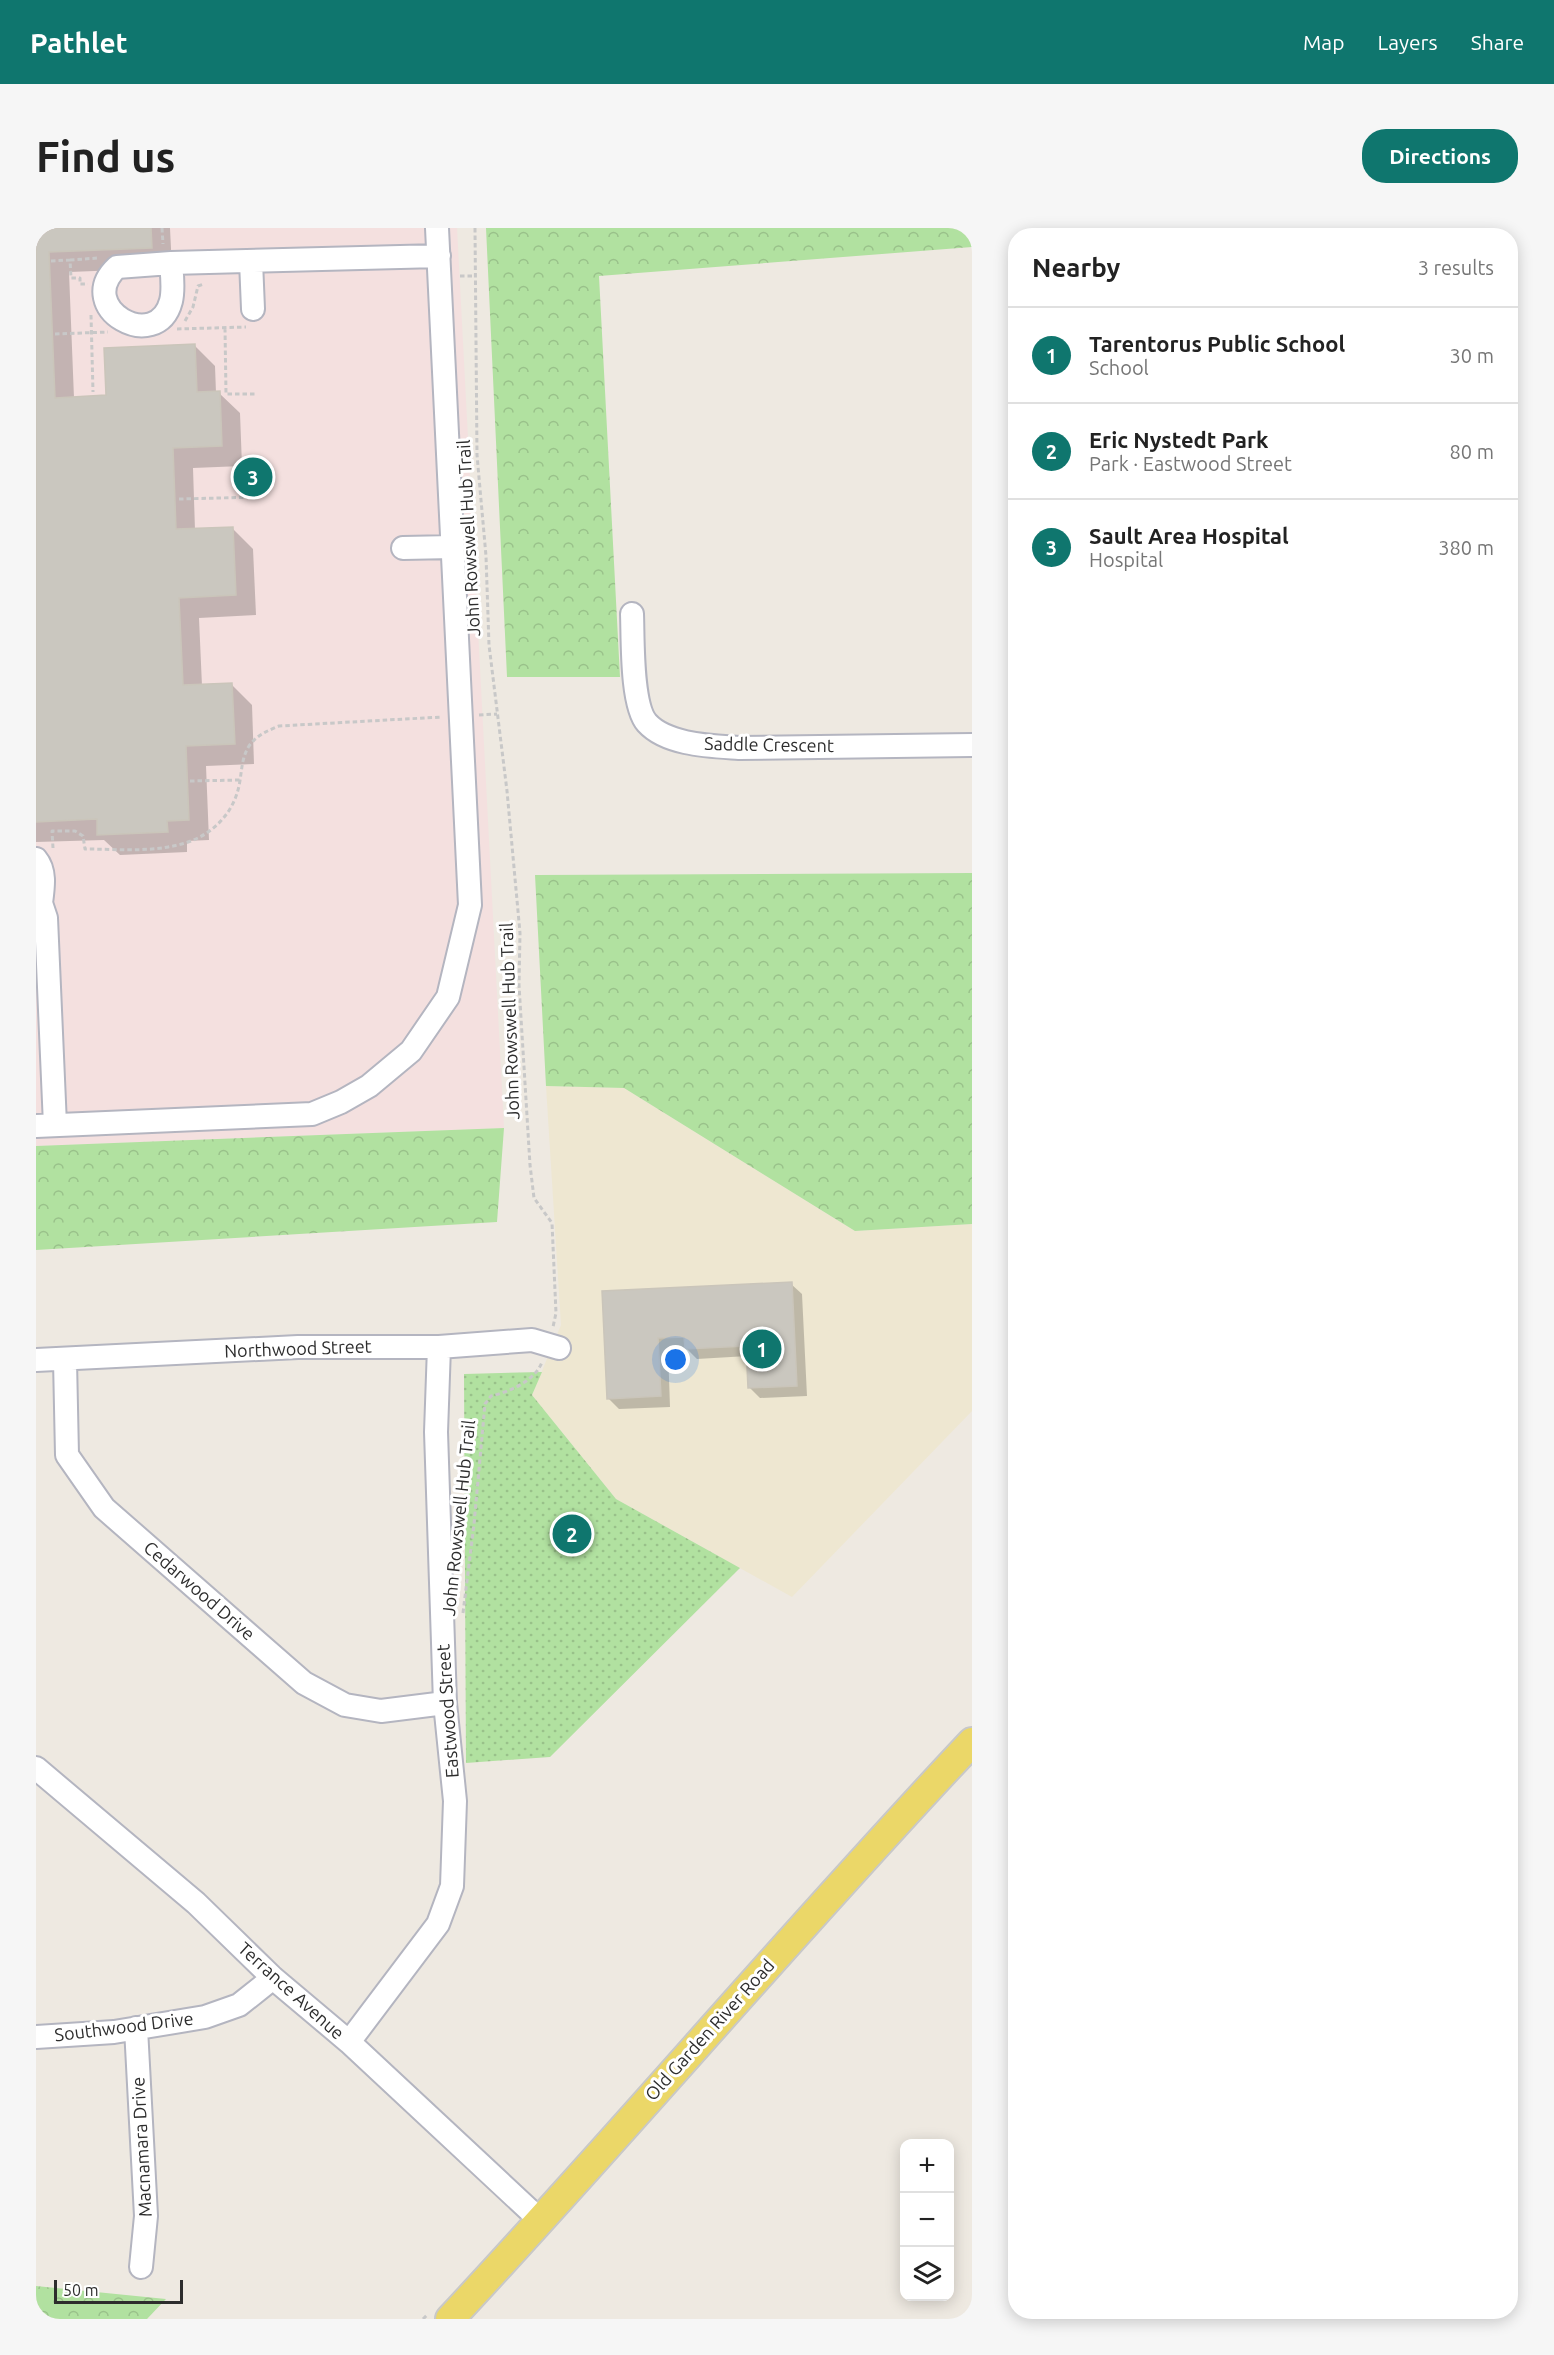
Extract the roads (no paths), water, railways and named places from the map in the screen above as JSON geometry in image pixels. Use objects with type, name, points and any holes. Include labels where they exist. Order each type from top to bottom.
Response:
[{"type":"main road","name":"Old Garden River Road","points":[[450,2319],[541,2221],[862,1859],[972,1742]]},
{"type":"street","points":[[38,862],[44,887],[39,901],[45,910],[46,927],[45,1126],[312,1114],[341,1102],[369,1086],[411,1051],[448,997],[470,905],[437,228]]},
{"type":"street","points":[[171,263],[251,261],[439,266]]},
{"type":"street","points":[[251,261],[253,309]]},
{"type":"street","points":[[403,548],[453,547]]},
{"type":"street","name":"Saddle Crescent","points":[[632,614],[636,693],[646,722],[669,737],[703,746],[739,748],[972,745]]},
{"type":"street","name":"Northwood Street","points":[[36,1360],[298,1347],[439,1347],[532,1340],[554,1347]]},
{"type":"street","name":"Eastwood Street","points":[[348,2042],[438,1924],[452,1886],[455,1801],[445,1703],[436,1432],[439,1347]]},
{"type":"street","name":"Cedarwood Drive","points":[[65,1360],[67,1455],[104,1508],[304,1683],[345,1705],[381,1711],[445,1703]]},
{"type":"street","name":"Terrance Avenue","points":[[36,1768],[196,1903],[273,1978],[348,2042],[541,2221]]},
{"type":"street","name":"Southwood Drive","points":[[36,2037],[136,2028],[205,2017],[239,2005],[273,1978]]},
{"type":"street","name":"Macnamara Drive","points":[[136,2028],[146,2216],[141,2266]]},
{"type":"place","name":"Sault Area Hospital","points":[[253,477]]},
{"type":"place","name":"Tarentorus Public School","points":[[762,1349]]},
{"type":"place","name":"Eric Nystedt Park","points":[[572,1534]]}]
